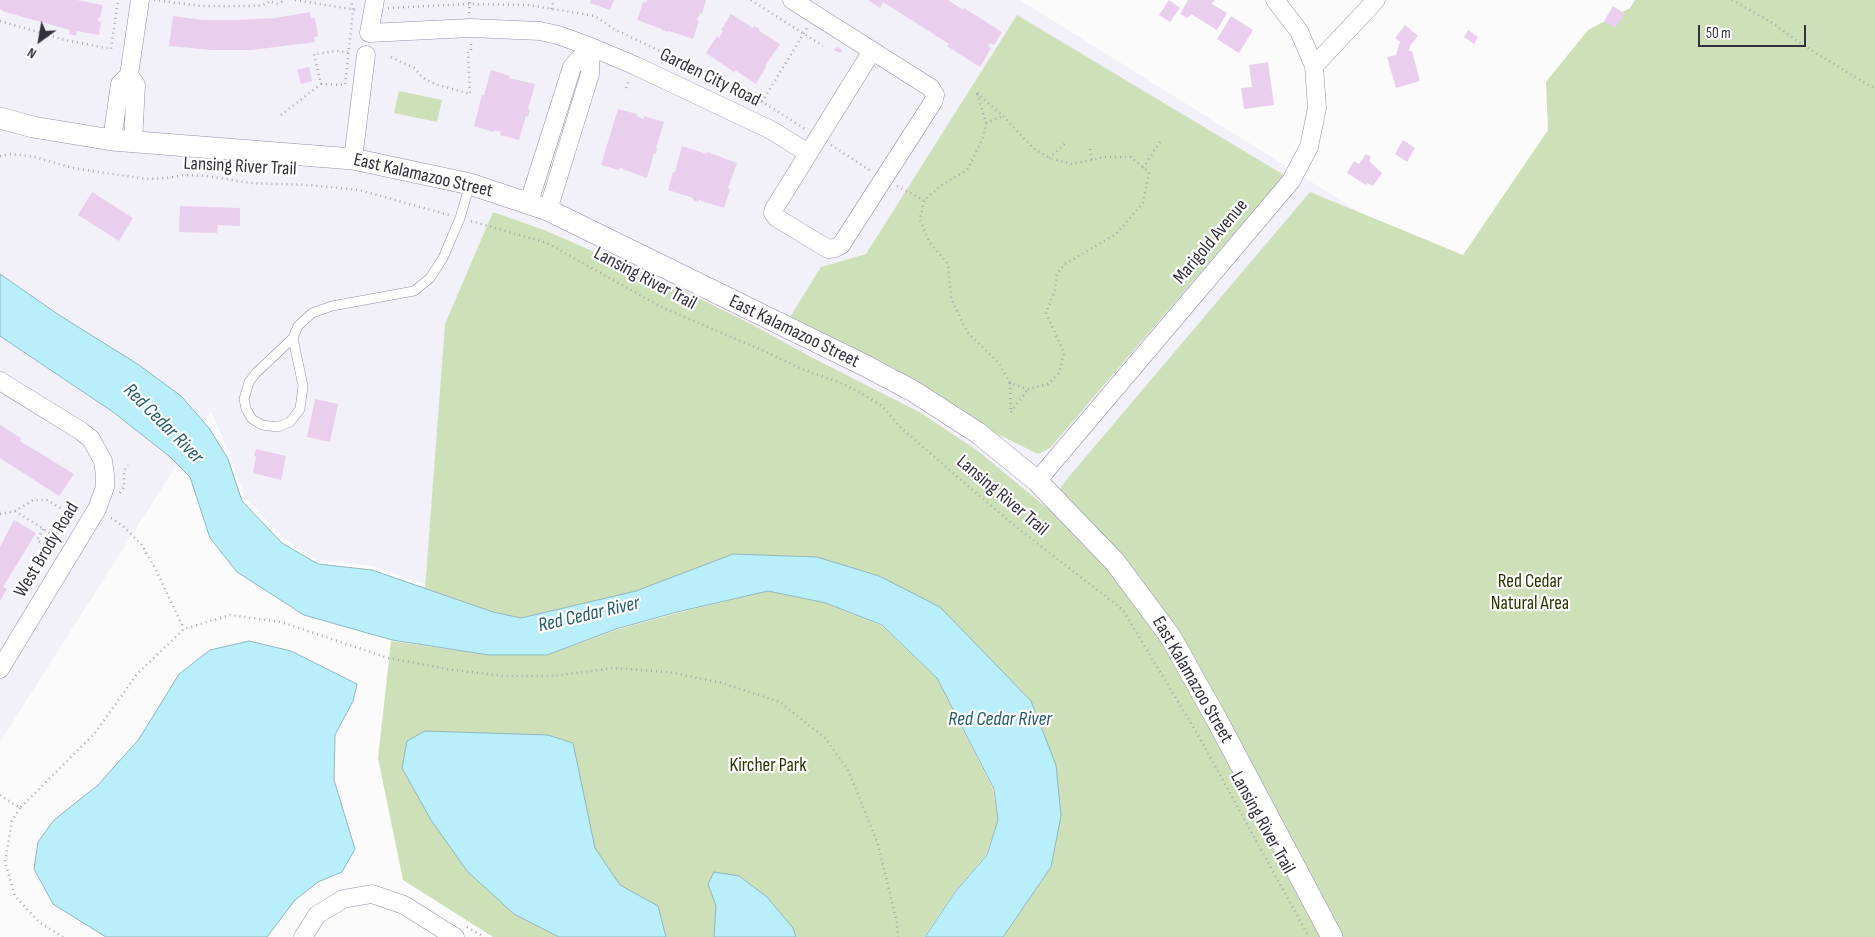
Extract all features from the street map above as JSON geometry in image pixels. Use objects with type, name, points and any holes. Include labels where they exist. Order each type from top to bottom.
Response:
[{"type":"street","points":[[122,141],[120,84],[130,75],[140,0]]},
{"type":"street","points":[[353,159],[375,0]]},
{"type":"street","points":[[792,0],[815,15],[872,51],[930,88],[935,95],[933,102],[841,245],[828,249],[777,218],[773,213],[774,208],[872,51]]},
{"type":"street","name":"Marigold Avenue","points":[[1037,481],[1290,181],[1309,147],[1317,108],[1314,66],[1299,31],[1275,0]]},
{"type":"street","points":[[1314,66],[1376,0]]},
{"type":"street","name":"Garden City Road","points":[[368,44],[470,28],[540,31],[591,47],[636,66],[771,130],[808,153]]},
{"type":"street","points":[[529,202],[572,67],[591,47]]},
{"type":"street","points":[[548,210],[590,74],[591,47]]},
{"type":"street","name":"East Kalamazoo Street","points":[[0,118],[33,127],[122,141],[353,159],[470,184],[529,202],[548,210],[866,366],[913,392],[978,433],[1037,481],[1115,562],[1170,636],[1217,720],[1332,937]]},
{"type":"street","name":"West Brody Road","points":[[0,381],[91,439],[103,462],[106,475],[105,487],[97,509],[0,669]]},
{"type":"street","points":[[303,937],[317,915],[343,899],[372,894],[404,905],[455,937]]},
{"type":"lane","points":[[293,338],[303,386],[300,409],[290,422],[278,427],[262,424],[252,419],[246,409],[244,399],[249,382],[256,373],[293,338],[298,326],[312,313],[332,306],[414,291],[430,278],[444,258],[460,218],[470,184]]},
{"type":"path","points":[[0,21],[65,40],[111,49],[118,0]]},
{"type":"path","points":[[154,0],[201,6],[252,6],[263,5],[271,1],[278,4],[285,0]]},
{"type":"path","points":[[281,115],[321,84],[345,85],[353,10],[351,0]]},
{"type":"path","points":[[468,4],[470,0]]},
{"type":"path","points":[[551,9],[554,0]]},
{"type":"path","points":[[751,0],[823,46]]},
{"type":"path","points":[[1732,0],[1771,22],[1800,43],[1875,88]]},
{"type":"path","points":[[762,102],[815,15]]},
{"type":"path","points":[[321,84],[314,54],[337,51],[348,52],[368,44]]},
{"type":"path","points":[[391,57],[414,68],[423,78],[435,84],[470,94],[468,52]]},
{"type":"path","points":[[1010,383],[1028,389],[1048,384],[1059,373],[1064,353],[1046,314],[1055,290],[1056,272],[1064,264],[1116,234],[1143,203],[1149,172],[1131,157],[1105,157],[1072,164],[1049,158],[1033,148],[978,93],[986,124],[984,136],[967,170],[942,185],[924,200],[920,220],[930,244],[948,264],[951,298],[967,332],[998,362],[1010,383],[1011,412],[1028,389]]},
{"type":"path","points":[[986,124],[1003,116]]},
{"type":"path","points":[[1049,158],[1067,142]]},
{"type":"path","points":[[1143,168],[1160,142]]},
{"type":"path","points":[[1090,149],[1092,160]]},
{"type":"path","name":"Lansing River Trail","points":[[0,156],[10,154],[27,156],[73,168],[146,179],[184,175],[206,176],[251,183],[308,185],[359,190],[548,243],[662,307],[866,396],[882,406],[902,428],[1010,522],[1124,610],[1198,735],[1309,937]]},
{"type":"path","points":[[0,514],[15,511],[33,500],[47,500],[71,514]]},
{"type":"path","points":[[15,511],[56,537]]},
{"type":"path","points":[[107,516],[123,526],[141,544],[155,568],[184,629]]},
{"type":"path","points":[[43,529],[37,540],[49,548]]},
{"type":"path","points":[[63,937],[39,922],[15,896],[5,862],[12,821],[20,808],[95,733],[137,674],[184,629],[230,615],[282,622],[388,658],[453,670],[514,676],[553,676],[614,668],[669,672],[722,683],[780,702],[825,738],[848,770],[878,844],[897,923],[898,937]]},
{"type":"path","points":[[0,795],[20,808]]},
{"type":"shaded area","points":[[0,0],[1020,0],[1470,281],[1875,0],[1748,937],[1055,868],[880,573],[492,607],[372,566],[318,560],[284,539],[245,498],[231,458],[211,411],[0,742]]},
{"type":"green space","name":"Red Cedar Natural Area","points":[[1635,0],[1875,0],[1875,937],[1003,937],[1051,867],[879,576],[817,557],[733,554],[636,591],[521,618],[493,612],[425,589],[445,324],[493,212],[544,230],[680,289],[921,413],[978,451],[1047,508],[1067,479],[1310,192],[1463,255],[1548,130],[1546,82],[1588,30],[1630,8]]},
{"type":"green space","points":[[1017,15],[1284,175],[1050,448],[1038,454],[993,432],[892,367],[790,317],[821,267],[866,254]]},
{"type":"green space","points":[[399,91],[442,100],[437,122],[394,113]]},
{"type":"green space","name":"Kircher Park","points":[[768,591],[826,603],[882,626],[937,678],[993,789],[998,820],[986,855],[955,891],[924,937],[493,937],[403,880],[378,758],[391,641],[489,655],[547,655],[616,630]]},
{"type":"water","name":"Red Cedar River","points":[[0,274],[59,315],[139,365],[181,396],[209,428],[228,459],[242,501],[282,543],[318,564],[372,570],[493,612],[521,618],[636,591],[733,554],[817,557],[879,576],[940,607],[1031,701],[1056,765],[1061,816],[1051,867],[1003,937],[925,937],[955,892],[987,855],[998,820],[994,789],[937,678],[882,625],[826,603],[768,591],[677,612],[616,629],[547,655],[489,655],[392,640],[304,615],[237,572],[210,538],[190,477],[169,456],[113,412],[0,336]]},
{"type":"water","points":[[249,641],[291,651],[357,684],[353,701],[335,735],[334,780],[355,849],[342,872],[318,882],[295,900],[267,937],[106,937],[53,904],[34,869],[38,842],[54,820],[98,785],[139,739],[179,674],[210,650]]},
{"type":"water","points":[[425,731],[548,735],[573,743],[595,848],[620,885],[658,906],[666,937],[559,937],[514,914],[467,871],[431,820],[402,768],[407,741]]},
{"type":"water","points":[[714,872],[739,876],[767,897],[793,928],[796,937],[714,937],[716,906],[708,884]]},
{"type":"building","points":[[0,0],[77,0],[103,5],[100,18],[98,17],[98,21],[101,22],[99,35],[77,31],[76,36],[69,34],[70,30],[5,12],[0,9]]},
{"type":"building","points":[[591,0],[614,0],[610,10],[590,3]]},
{"type":"building","points":[[647,0],[706,0],[702,14],[700,13],[697,20],[699,21],[693,39],[637,20],[643,2],[646,3]]},
{"type":"building","points":[[868,0],[948,0],[1002,32],[994,45],[990,43],[988,46],[991,48],[980,67],[947,46],[949,44],[883,2],[880,8]]},
{"type":"building","points":[[1169,0],[1180,8],[1170,22],[1159,15]]},
{"type":"building","points":[[1188,0],[1215,0],[1212,4],[1227,13],[1217,30],[1191,14],[1188,18],[1180,14]]},
{"type":"building","points":[[1613,6],[1625,14],[1615,28],[1604,21]]},
{"type":"building","points":[[310,12],[311,18],[315,18],[318,36],[314,37],[315,42],[252,50],[212,50],[169,46],[173,16],[203,20],[236,20],[275,18]]},
{"type":"building","points":[[731,14],[753,28],[754,26],[760,29],[759,31],[780,44],[765,66],[756,84],[706,53],[717,36],[719,38],[723,31],[721,30]]},
{"type":"building","points":[[1231,16],[1253,30],[1239,53],[1217,39]]},
{"type":"building","points":[[1405,25],[1418,36],[1410,46],[1409,51],[1412,51],[1420,81],[1396,88],[1387,57],[1396,55],[1400,42],[1395,38]]},
{"type":"building","points":[[1468,30],[1478,37],[1474,44],[1464,37]]},
{"type":"building","points":[[837,46],[842,50],[840,53],[834,50]]},
{"type":"building","points":[[1268,62],[1274,105],[1244,109],[1241,88],[1252,87],[1249,65]]},
{"type":"building","points":[[309,67],[312,81],[301,84],[297,70]]},
{"type":"building","points":[[491,70],[510,76],[509,78],[535,84],[528,109],[530,110],[528,117],[526,116],[519,140],[500,135],[501,132],[494,130],[493,132],[474,126]]},
{"type":"building","points":[[618,109],[637,114],[636,116],[644,119],[644,116],[664,122],[656,154],[654,153],[647,178],[620,168],[619,170],[601,165]]},
{"type":"building","points":[[1403,140],[1415,148],[1407,162],[1395,154]]},
{"type":"building","points":[[682,146],[707,154],[707,152],[737,163],[728,188],[730,189],[724,208],[699,200],[699,202],[693,200],[693,198],[668,190]]},
{"type":"building","points":[[1366,154],[1371,157],[1369,161],[1382,173],[1373,186],[1367,183],[1366,185],[1347,173],[1354,161],[1359,164]]},
{"type":"building","points":[[92,192],[133,218],[119,241],[78,215]]},
{"type":"building","points":[[180,206],[240,208],[240,226],[218,225],[217,233],[179,232]]},
{"type":"building","points":[[315,399],[338,404],[330,442],[307,437]]},
{"type":"building","points":[[0,425],[21,438],[20,441],[74,474],[59,496],[0,458]]},
{"type":"building","points":[[256,449],[286,456],[281,480],[253,473]]},
{"type":"building","points":[[14,520],[36,533],[3,587],[7,589],[0,601],[0,547]]}]
